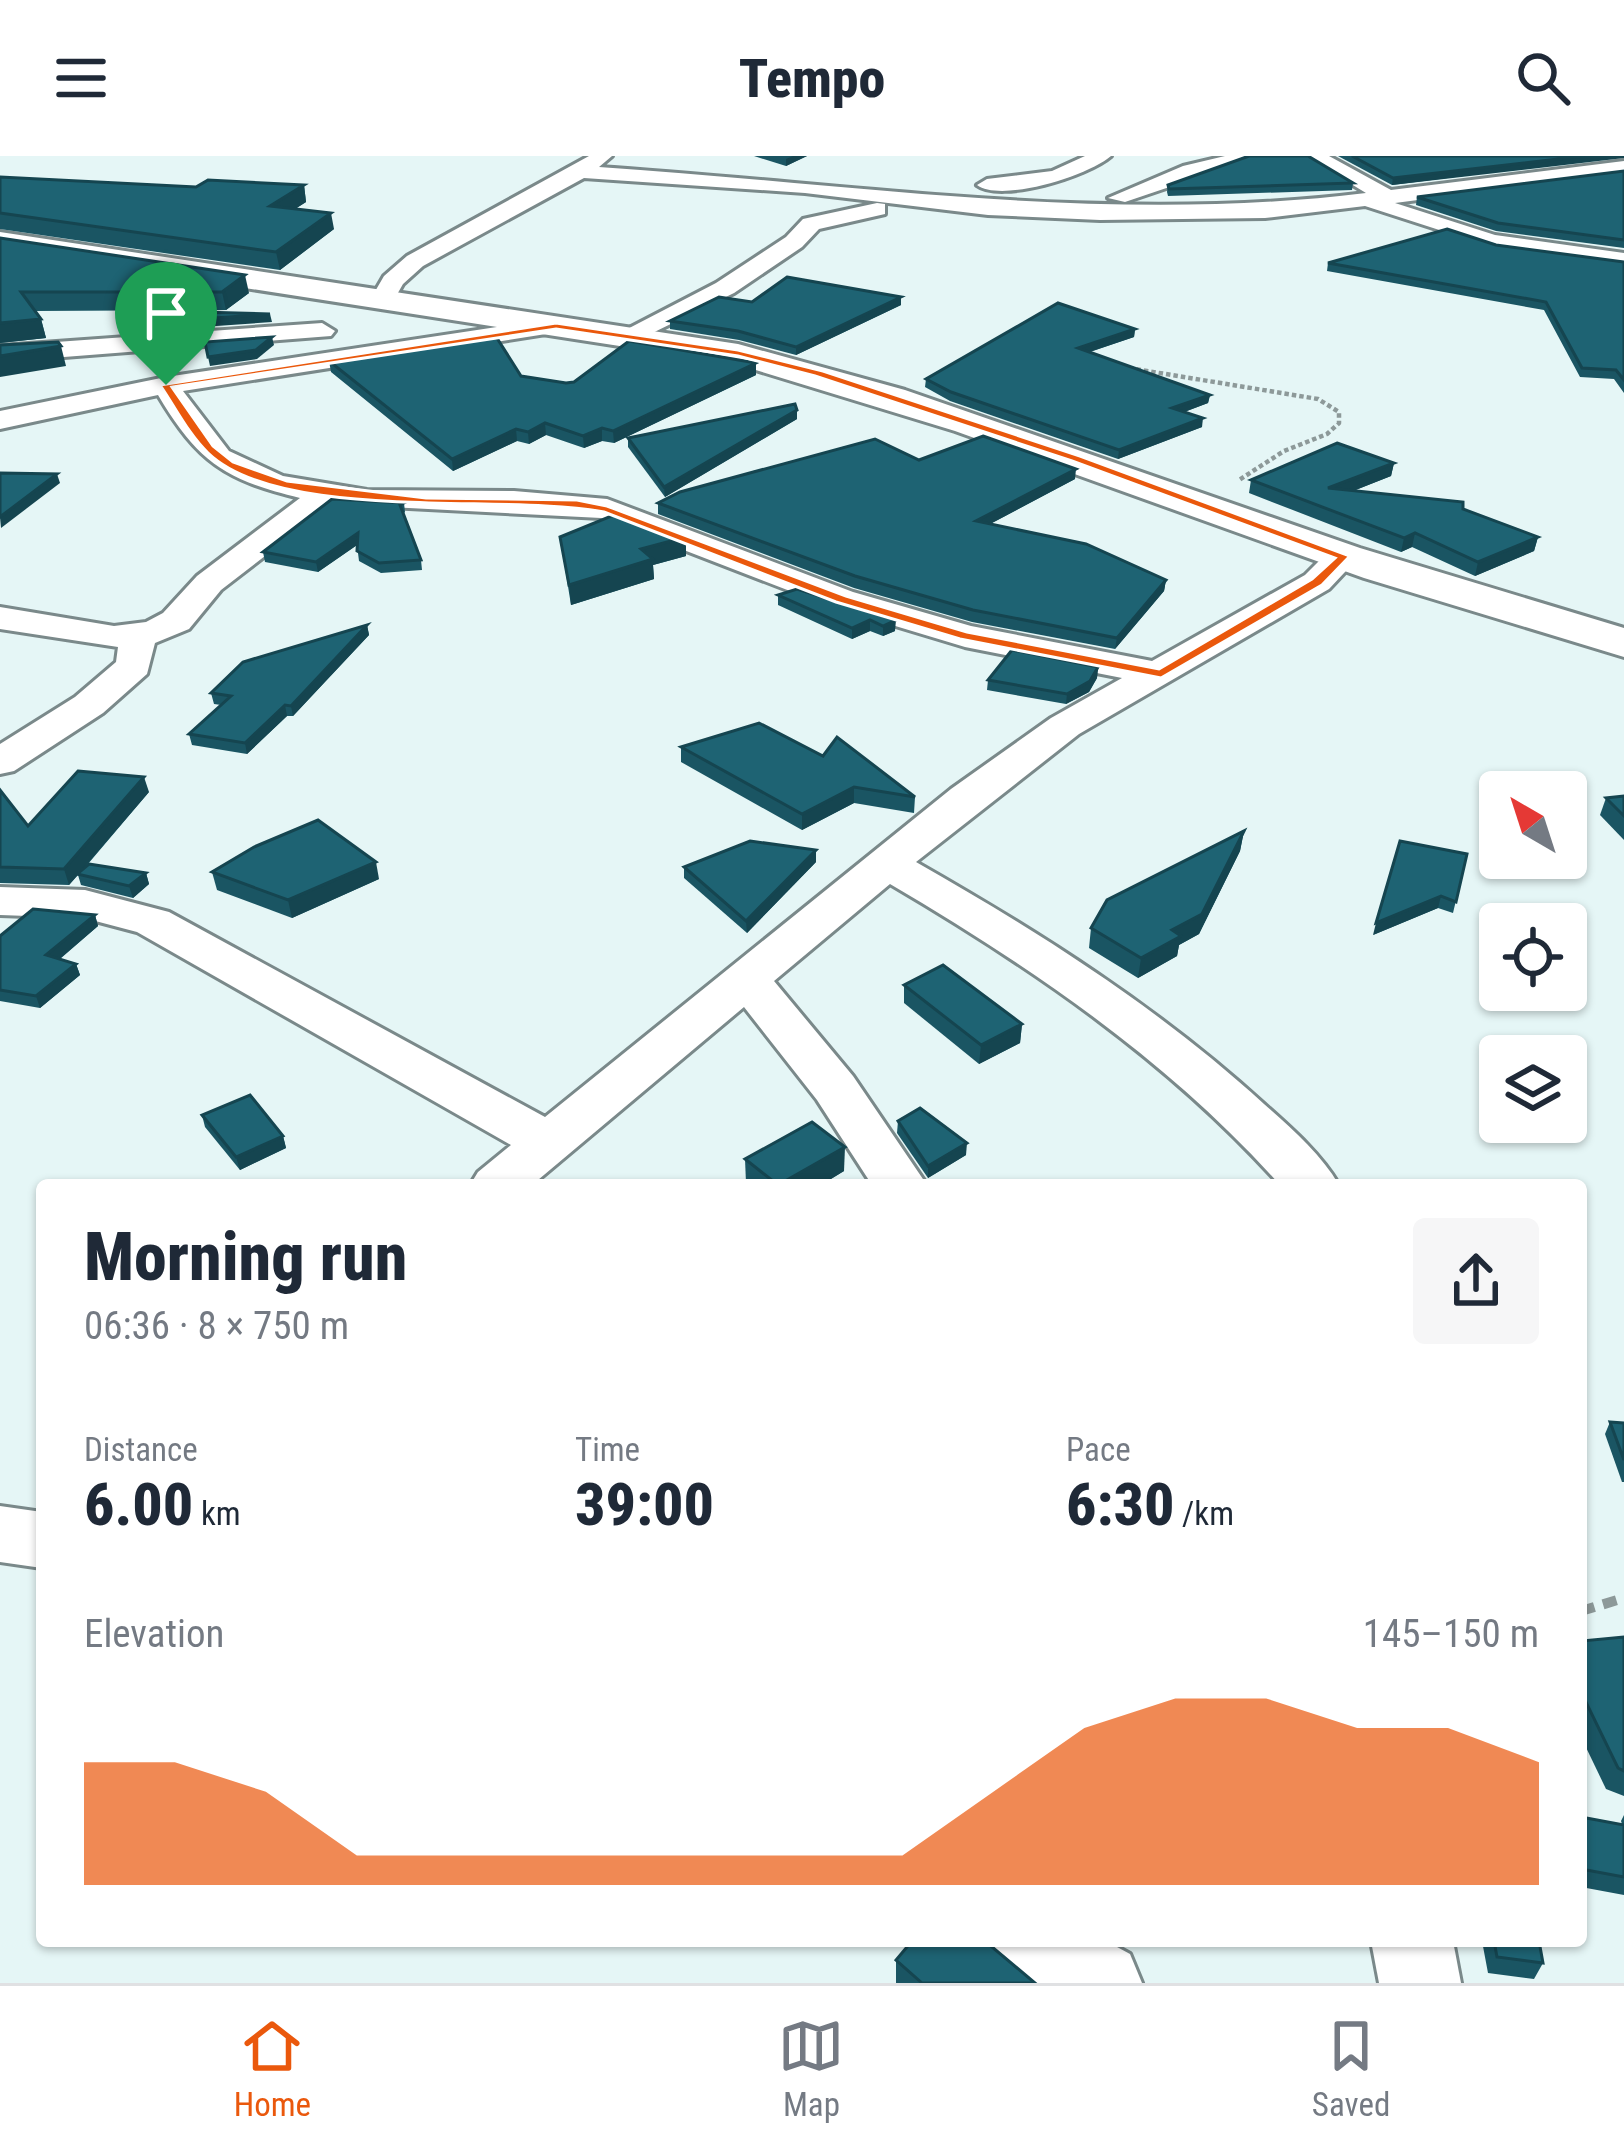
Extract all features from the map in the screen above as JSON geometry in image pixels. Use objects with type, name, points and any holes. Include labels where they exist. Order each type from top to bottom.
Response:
[{"type":"street","points":[[382,300],[397,271],[602,156]]},
{"type":"street","points":[[950,205],[985,186],[1056,177],[1101,156]]},
{"type":"street","points":[[1100,214],[1113,200],[1159,181],[1251,156]]},
{"type":"street","points":[[1315,156],[1423,224],[1495,244],[1624,260]]},
{"type":"street","points":[[1490,160],[1624,178]]},
{"type":"street","points":[[579,172],[805,187],[977,208],[1100,214],[1265,212],[1624,167]]},
{"type":"street","points":[[625,337],[724,289],[794,242],[807,227],[913,201]]},
{"type":"street","points":[[807,227],[910,222],[977,208]]},
{"type":"street","points":[[0,241],[738,353],[819,374],[1343,556],[1624,643]]},
{"type":"street","points":[[0,420],[166,385],[556,326]]},
{"type":"street","points":[[0,354],[159,346],[314,330],[363,338],[388,351]]},
{"type":"street","points":[[166,385],[194,430],[229,464],[285,484],[426,502],[577,503],[607,509],[841,599],[944,630],[1161,674]]},
{"type":"street","points":[[0,618],[114,637],[138,636],[176,621],[209,584],[329,492]]},
{"type":"street","points":[[504,1179],[745,976],[1065,726],[1317,582],[1343,556]]},
{"type":"street","points":[[0,762],[89,706],[134,666],[138,636]]},
{"type":"street","points":[[888,864],[1057,966],[1223,1096],[1306,1179]]},
{"type":"street","points":[[0,901],[85,904],[153,922],[548,1142]]},
{"type":"street","points":[[745,976],[835,1088],[897,1179]]},
{"type":"street","points":[[0,1534],[36,1539]]},
{"type":"street","points":[[1035,1947],[1101,1983]]},
{"type":"street","points":[[1413,1947],[1420,1983]]},
{"type":"path","points":[[1118,366],[1318,399],[1339,412],[1339,423],[1327,434],[1284,451],[1240,480],[1194,501]]},
{"type":"path","points":[[1587,1609],[1624,1598]]},
{"type":"building","points":[[1249,156],[1308,156],[1353,183],[1169,189],[1168,185]]},
{"type":"building","points":[[1352,156],[1584,156],[1393,178]]},
{"type":"building","points":[[1624,171],[1624,240],[1498,223],[1417,197]]},
{"type":"building","points":[[0,177],[196,187],[208,180],[304,185],[270,206],[331,213],[276,252],[0,213]]},
{"type":"building","points":[[1447,229],[1496,245],[1624,262],[1624,380],[1616,370],[1582,368],[1546,302],[1328,263]]},
{"type":"building","points":[[0,238],[245,275],[222,292],[21,292],[41,319],[0,323]]},
{"type":"building","points":[[787,277],[901,297],[796,347],[738,331],[670,321],[719,297],[752,302]]},
{"type":"building","points":[[1058,303],[1135,329],[1078,348],[1210,395],[1172,408],[1203,418],[1119,450],[926,379]]},
{"type":"building","points":[[199,312],[270,314],[201,319]]},
{"type":"building","points":[[495,335],[521,376],[566,383],[574,382],[629,341],[756,363],[613,431],[602,428],[583,436],[545,423],[528,432],[516,429],[452,459],[329,361]]},
{"type":"building","points":[[272,337],[256,350],[208,357],[205,342]]},
{"type":"building","points":[[58,342],[61,346],[0,356],[0,345]]},
{"type":"building","points":[[795,404],[797,410],[664,487],[628,438]]},
{"type":"building","points":[[983,436],[1076,469],[976,521],[1086,544],[1166,580],[1117,638],[973,610],[855,576],[658,503],[680,492],[875,439],[919,460]]},
{"type":"building","points":[[1337,443],[1394,463],[1328,488],[1463,502],[1463,509],[1538,537],[1478,562],[1415,533],[1404,538],[1251,480]]},
{"type":"building","points":[[0,473],[57,474],[0,517]]},
{"type":"building","points":[[332,499],[404,503],[400,505],[421,560],[379,563],[357,551],[358,533],[316,562],[263,552]]},
{"type":"building","points":[[621,512],[686,537],[641,549],[653,559],[569,585],[560,537]]},
{"type":"building","points":[[797,589],[896,620],[883,626],[870,620],[852,628],[778,595]]},
{"type":"building","points":[[367,625],[291,706],[285,705],[245,743],[189,734],[231,696],[211,693],[243,662]]},
{"type":"building","points":[[1012,650],[1098,667],[1090,681],[1067,694],[988,680]]},
{"type":"building","points":[[759,723],[823,756],[837,737],[915,797],[854,787],[802,814],[681,747]]},
{"type":"building","points":[[78,771],[144,777],[64,869],[0,867],[0,790],[28,826]]},
{"type":"building","points":[[1624,796],[1624,816],[1606,798]]},
{"type":"building","points":[[318,820],[376,862],[288,900],[212,872],[254,847]]},
{"type":"building","points":[[1244,831],[1202,914],[1172,930],[1181,936],[1141,958],[1091,928],[1107,900]]},
{"type":"building","points":[[750,841],[816,850],[746,921],[684,867]]},
{"type":"building","points":[[1400,841],[1467,854],[1456,902],[1441,896],[1376,923]]},
{"type":"building","points":[[89,864],[146,873],[129,886],[77,874]]},
{"type":"building","points":[[33,909],[95,915],[46,955],[76,964],[36,996],[0,990],[0,936]]},
{"type":"building","points":[[943,965],[1022,1024],[981,1045],[904,985]]},
{"type":"building","points":[[250,1095],[283,1136],[236,1157],[202,1115]]},
{"type":"building","points":[[920,1108],[967,1143],[928,1166],[898,1121]]},
{"type":"building","points":[[812,1122],[845,1147],[789,1179],[770,1179],[745,1159]]},
{"type":"building","points":[[1610,1422],[1624,1423],[1624,1460]]},
{"type":"building","points":[[1624,1637],[1624,1771],[1618,1768],[1587,1704],[1587,1640]]},
{"type":"building","points":[[1587,1818],[1624,1825],[1624,1877],[1587,1870]]},
{"type":"building","points":[[907,1947],[992,1947],[1035,1983],[922,1983],[896,1960]]},
{"type":"building","points":[[1495,1947],[1540,1947],[1543,1963],[1497,1957]]},
{"type":"route","points":[[556,326],[738,353],[819,374],[1076,458],[1343,556],[1317,582],[1161,674],[965,636],[841,599],[607,509],[577,503],[426,502],[285,484],[229,464],[209,449],[166,385],[556,326]]}]
